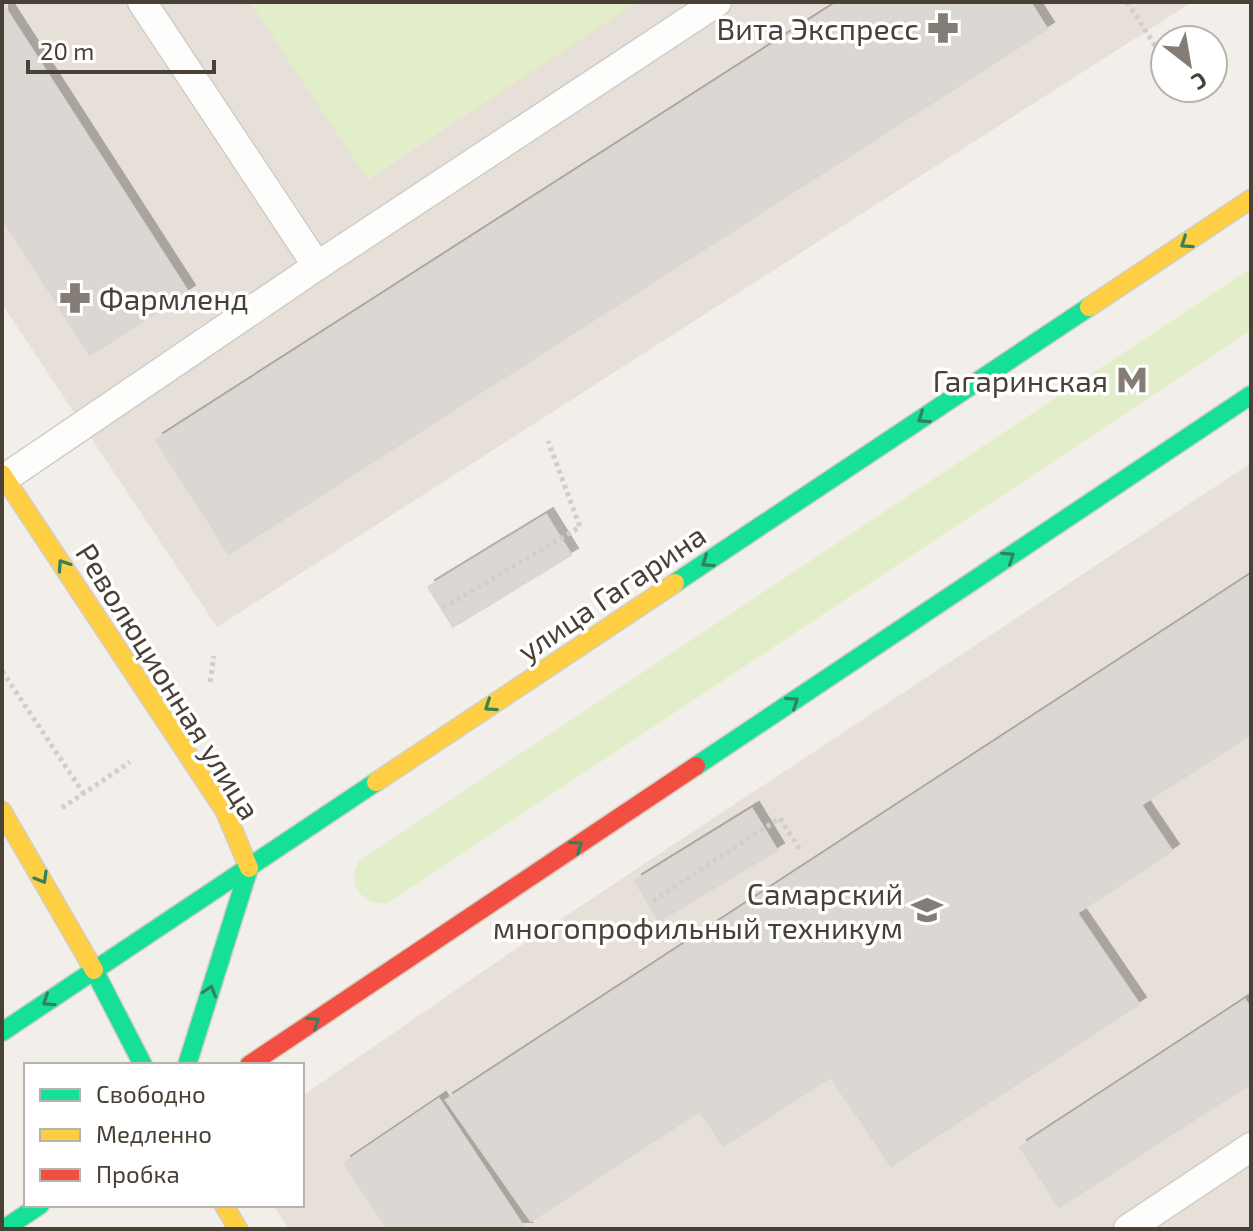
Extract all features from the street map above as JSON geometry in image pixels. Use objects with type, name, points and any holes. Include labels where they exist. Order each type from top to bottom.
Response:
[{"type":"main road","name":"улица Гагарина","points":[[2,1032],[1251,199]]},
{"type":"main road","points":[[252,1063],[1251,395]]},
{"type":"main road","name":"Революционная улица","points":[[3,476],[225,811],[249,868],[188,1063]]},
{"type":"main road","points":[[2,811],[94,970],[142,1063]]},
{"type":"main road","points":[[4,1229],[37,1207]]},
{"type":"main road","points":[[225,1207],[238,1229]]},
{"type":"lane","points":[[142,2],[317,266]]},
{"type":"lane","points":[[3,476],[717,2]]},
{"type":"lane","points":[[1128,1229],[1251,1147]]},
{"type":"path","points":[[1127,2],[1149,36]]},
{"type":"path","points":[[443,608],[580,527],[548,441]]},
{"type":"path","points":[[2,671],[84,794]]},
{"type":"path","points":[[653,901],[780,818],[800,850]]},
{"type":"shaded area","points":[[2,2],[1192,2],[1158,24],[1149,24],[1149,30],[217,627],[2,304]]},
{"type":"shaded area","points":[[1251,463],[1251,1229],[289,1229],[274,1207],[304,1207],[304,1095],[511,952]]},
{"type":"green space","points":[[250,2],[637,2],[368,180]]},
{"type":"green space","points":[[1251,268],[1251,330],[388,903],[371,901],[359,892],[354,877],[359,861]]},
{"type":"building","points":[[839,2],[1030,2],[1047,29],[229,554],[156,440]]},
{"type":"building","points":[[2,3],[188,292],[90,355],[2,218]]},
{"type":"building","points":[[546,515],[571,555],[453,627],[428,587]]},
{"type":"building","points":[[1251,575],[1251,734],[1141,805],[1172,851],[1077,913],[1139,1004],[891,1166],[831,1077],[723,1146],[700,1111],[531,1221],[446,1100]]},
{"type":"building","points":[[752,809],[777,850],[659,921],[635,881]]},
{"type":"building","points":[[1245,1000],[1251,1009],[1251,1083],[1059,1207],[1020,1147]]},
{"type":"building","points":[[439,1099],[525,1229],[388,1229],[344,1163]]},
{"type":"traffic: fast","points":[[675,583],[1089,307]]},
{"type":"traffic: fast","points":[[696,766],[1251,395]]},
{"type":"traffic: fast","points":[[2,1032],[376,782]]},
{"type":"traffic: fast","points":[[188,1063],[249,868]]},
{"type":"traffic: fast","points":[[94,970],[142,1063]]},
{"type":"traffic: fast","points":[[4,1229],[37,1207]]},
{"type":"traffic: slow","points":[[1089,307],[1251,199]]},
{"type":"traffic: slow","points":[[2,474],[225,811],[249,868]]},
{"type":"traffic: slow","points":[[376,782],[675,583]]},
{"type":"traffic: slow","points":[[2,811],[94,970]]},
{"type":"traffic: slow","points":[[225,1207],[238,1229]]},
{"type":"traffic: jam","points":[[252,1063],[696,766]]},
{"type":"place","name":"Вита Экспресс","points":[[943,28]]},
{"type":"place","name":"Фармленд","points":[[75,298]]},
{"type":"place","name":"Гагаринская","points":[[1132,380]]},
{"type":"place","name":"Самарский многопрофильный техникум","points":[[927,910]]}]
